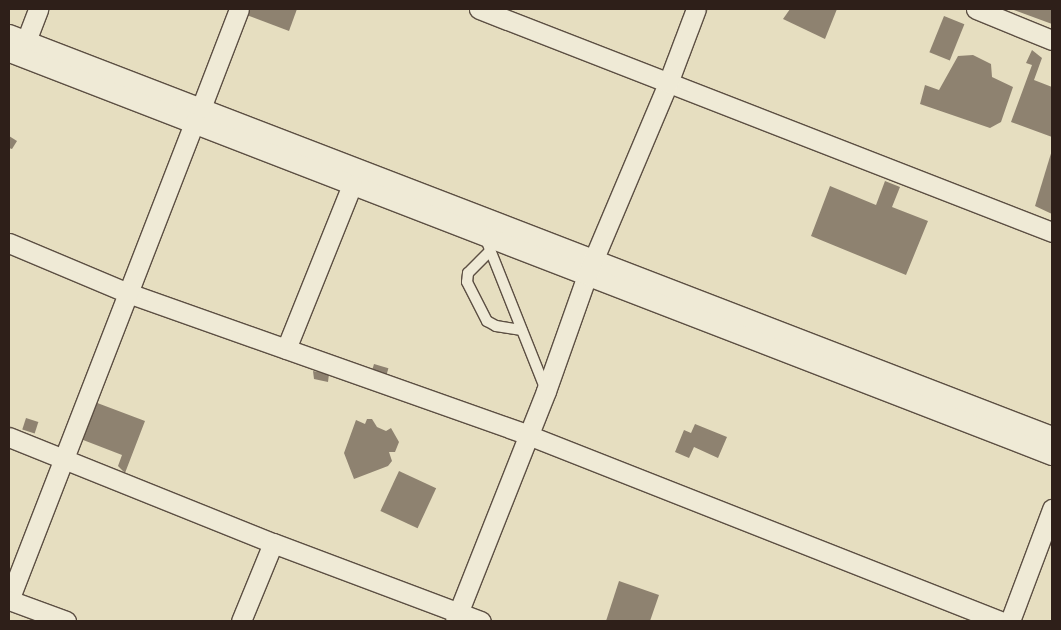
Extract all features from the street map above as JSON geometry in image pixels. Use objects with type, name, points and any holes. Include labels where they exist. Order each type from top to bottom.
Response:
[{"type":"street","points":[[26,41],[38,9]]},
{"type":"street","points":[[66,621],[9,600],[239,9]]},
{"type":"street","points":[[479,9],[1052,232]]},
{"type":"street","points":[[457,617],[546,391],[591,267],[668,83],[696,9]]},
{"type":"street","points":[[976,9],[1052,40]]},
{"type":"street","points":[[9,34],[487,244],[591,267],[1052,454]]},
{"type":"street","points":[[9,52],[197,116],[591,267],[1052,436]]},
{"type":"street","points":[[286,349],[352,186]]},
{"type":"street","points":[[9,243],[128,293],[528,435],[1000,621]]},
{"type":"street","points":[[9,438],[457,617],[481,621]]},
{"type":"street","points":[[1010,621],[1052,509]]},
{"type":"street","points":[[241,621],[273,543]]},
{"type":"lane","points":[[487,244],[468,273],[467,282],[487,321],[496,326],[522,330]]},
{"type":"lane","points":[[487,244],[546,391]]},
{"type":"building","points":[[246,9],[297,9],[289,31],[244,14]]},
{"type":"building","points":[[790,9],[837,9],[825,39],[783,19]]},
{"type":"building","points":[[1011,9],[1052,9],[1052,24]]},
{"type":"building","points":[[944,16],[964,24],[950,60],[929,52]]},
{"type":"building","points":[[1032,50],[1042,58],[1034,80],[1052,87],[1052,137],[1011,122],[1032,65],[1026,63]]},
{"type":"building","points":[[973,55],[991,64],[992,77],[1013,87],[1001,122],[990,128],[920,104],[925,85],[939,90],[958,56]]},
{"type":"building","points":[[9,136],[17,141],[12,149],[9,148]]},
{"type":"building","points":[[1052,150],[1052,214],[1035,206]]},
{"type":"building","points":[[885,181],[900,187],[892,207],[928,221],[906,275],[811,236],[830,186],[876,205]]},
{"type":"building","points":[[374,364],[388,368],[386,378],[371,374]]},
{"type":"building","points":[[313,371],[329,374],[328,382],[314,379]]},
{"type":"building","points":[[92,401],[145,421],[125,473],[118,466],[122,455],[78,438]]},
{"type":"building","points":[[26,418],[38,422],[35,433],[22,429]]},
{"type":"building","points":[[367,419],[372,419],[377,427],[386,431],[391,428],[399,442],[395,452],[389,452],[392,461],[388,466],[354,479],[344,453],[356,420],[365,424]]},
{"type":"building","points":[[695,424],[727,437],[718,458],[694,447],[689,458],[675,452],[684,430],[691,433]]},
{"type":"building","points":[[399,471],[436,488],[418,528],[380,511]]},
{"type":"building","points":[[619,581],[659,595],[650,621],[606,621]]}]
